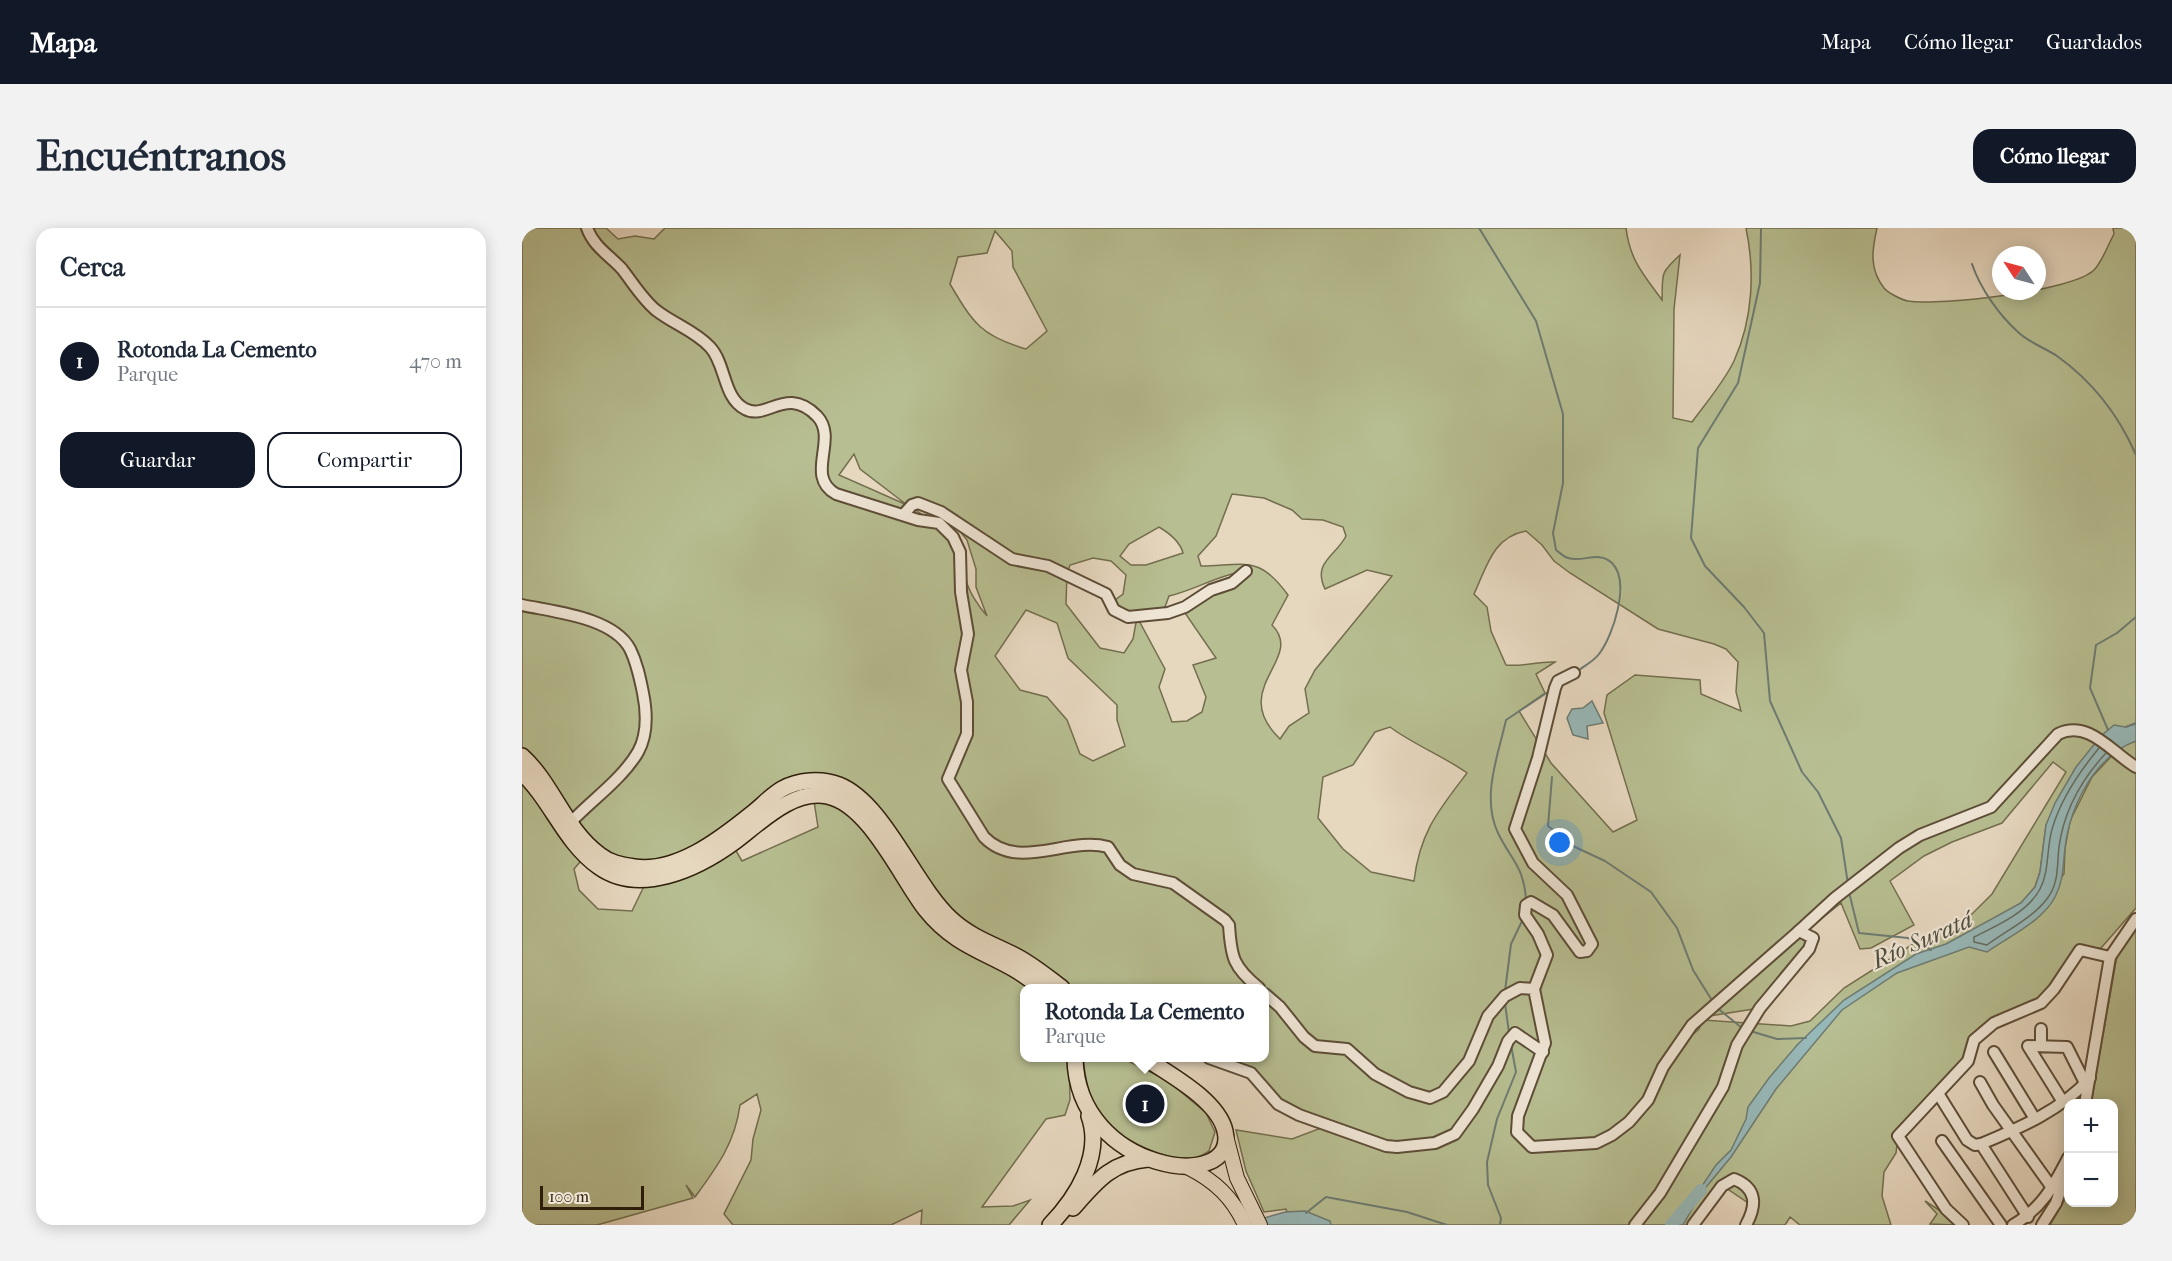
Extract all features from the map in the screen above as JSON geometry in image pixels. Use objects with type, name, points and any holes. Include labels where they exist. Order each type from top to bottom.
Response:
[{"type":"highway","points":[[522,756],[540,773],[571,822],[599,854],[609,861],[650,868],[672,864],[714,841],[781,789],[799,782],[818,781],[838,785],[852,792],[871,808],[927,890],[951,919],[987,944],[1036,967],[1057,984]]},
{"type":"highway","points":[[522,773],[532,782],[567,837],[585,856],[601,868],[616,875],[647,880],[672,874],[714,855],[792,802],[813,795],[838,800],[857,812],[926,910],[944,930],[963,945],[1028,977],[1036,984]]},
{"type":"highway","points":[[1050,1225],[1064,1211],[1090,1164],[1094,1137],[1088,1110],[1079,1090],[1075,1062]]},
{"type":"highway","points":[[1057,1225],[1097,1179],[1110,1169],[1135,1160],[1149,1159],[1190,1168],[1203,1166],[1214,1159],[1222,1148],[1225,1131],[1207,1103],[1151,1062]]},
{"type":"highway","points":[[1088,1110],[1110,1136],[1149,1159]]},
{"type":"main road","points":[[1225,1131],[1247,1217]]},
{"type":"main road","points":[[1190,1168],[1221,1188],[1247,1217],[1260,1225]]},
{"type":"street","points":[[587,228],[599,249],[620,268],[654,308],[711,348],[734,400],[742,408],[753,412],[784,402],[793,403],[820,419],[824,435],[822,477],[827,488],[836,494],[939,524],[953,537],[960,552],[961,592],[968,634],[961,670],[967,702],[967,734],[948,779],[984,837],[992,845],[1007,852],[1026,853],[1092,845],[1108,847],[1120,865],[1133,874],[1173,883],[1225,920],[1229,925],[1235,964],[1242,975],[1254,984]]},
{"type":"street","points":[[904,514],[918,502],[942,512],[1012,559],[1048,566],[1106,594],[1114,610],[1128,617],[1168,613],[1185,607],[1211,590],[1232,583],[1246,571]]},
{"type":"street","points":[[522,606],[585,618],[612,630],[629,647],[638,670],[645,704],[645,732],[638,753],[571,822]]},
{"type":"street","points":[[1574,673],[1555,686],[1538,758],[1515,829],[1533,863],[1567,895],[1592,944],[1587,951],[1580,952],[1553,915],[1531,902],[1526,905],[1525,915],[1538,934],[1547,955],[1534,989],[1545,1043],[1518,1116],[1519,1136],[1532,1147],[1603,1140],[1629,1122],[1644,1106],[1666,1061],[1700,1016],[1835,898],[1899,848],[1920,836],[1991,807],[2058,734],[2067,729],[2095,735],[2136,767]]},
{"type":"street","points":[[2086,1099],[2110,957],[2136,919]]},
{"type":"street","points":[[1635,1225],[1660,1193],[1723,1087],[1737,1045],[1760,1008],[1809,949],[1812,936],[1799,931]]},
{"type":"street","points":[[1964,1225],[1946,1209],[1898,1136],[1939,1095],[1968,1060],[1974,1040],[1994,1023],[2040,1003],[2054,989],[2080,950],[2110,957]]},
{"type":"street","points":[[1269,998],[1315,1046],[1347,1049],[1375,1074],[1409,1092],[1430,1098],[1443,1092],[1464,1069],[1473,1056],[1488,1016],[1505,996],[1520,988],[1534,989]]},
{"type":"street","points":[[2041,1029],[2041,1046]]},
{"type":"street","points":[[1220,1062],[1251,1073],[1278,1104],[1299,1115],[1386,1146],[1397,1147],[1435,1143],[1455,1134],[1463,1125],[1492,1077],[1515,1033],[1521,1034],[1543,1052]]},
{"type":"street","points":[[2063,1102],[2028,1046],[2067,1047],[2088,1079]]},
{"type":"street","points":[[1994,1052],[2035,1119]]},
{"type":"street","points":[[1939,1095],[1967,1140],[1975,1145],[2012,1131],[2035,1119],[2063,1102],[2088,1079]]},
{"type":"street","points":[[1980,1083],[2053,1189]]},
{"type":"street","points":[[1942,1142],[2001,1225]]},
{"type":"street","points":[[1981,1144],[2028,1217]]},
{"type":"street","points":[[2013,1225],[2028,1217],[2053,1189],[2064,1166]]},
{"type":"street","points":[[2042,1225],[2056,1203],[2064,1178]]},
{"type":"street","points":[[1693,1225],[1722,1186],[1734,1179],[1751,1191],[1754,1207],[1746,1225]]},
{"type":"green space","points":[[522,228],[606,228],[618,239],[635,236],[654,239],[665,228],[1626,228],[1634,259],[1662,300],[1665,271],[1680,255],[1674,309],[1673,418],[1692,422],[1730,369],[1745,329],[1749,312],[1751,278],[1746,228],[1877,228],[1873,259],[1879,281],[1886,290],[1899,298],[1924,302],[1992,297],[1992,300],[2046,300],[2046,287],[2081,278],[2094,270],[2100,263],[2114,234],[2113,228],[2136,228],[2136,908],[2101,948],[2084,950],[2040,1003],[1983,1029],[1968,1061],[1898,1136],[1896,1153],[1884,1172],[1882,1196],[1891,1225],[1800,1225],[1790,1217],[1785,1225],[1746,1225],[1754,1207],[1723,1186],[1693,1225],[1292,1225],[1286,1209],[1264,1212],[1246,1171],[1236,1130],[1292,1139],[1324,1127],[1284,1107],[1245,1070],[1219,1062],[1269,1062],[1269,984],[1020,984],[1020,1062],[1069,1062],[1070,1100],[1065,1115],[1046,1119],[982,1207],[1013,1206],[1030,1200],[1009,1225],[921,1225],[922,1210],[891,1225],[733,1225],[724,1214],[751,1160],[753,1139],[761,1110],[757,1094],[740,1105],[738,1119],[729,1143],[718,1165],[695,1197],[686,1185],[693,1198],[597,1225],[522,1225]],"holes":[[[995,231],[1012,251],[1013,267],[1047,331],[1026,349],[988,333],[965,309],[950,284],[958,257],[987,253]],[[854,454],[860,469],[907,505],[839,475]],[[1232,494],[1264,498],[1292,510],[1302,519],[1323,520],[1343,527],[1346,536],[1327,560],[1321,572],[1325,589],[1367,570],[1392,576],[1315,670],[1305,689],[1309,713],[1289,726],[1280,739],[1266,721],[1261,704],[1263,689],[1280,650],[1280,638],[1272,625],[1288,595],[1278,582],[1260,568],[1241,564],[1201,566],[1198,556],[1216,536]],[[912,507],[945,513],[967,540],[976,569],[976,587],[987,616],[974,599],[967,584],[962,545]],[[1159,527],[1177,541],[1183,553],[1146,565],[1131,565],[1120,556],[1129,544]],[[1526,531],[1542,545],[1554,561],[1570,573],[1658,629],[1714,644],[1726,649],[1738,662],[1736,692],[1741,711],[1701,694],[1700,680],[1635,675],[1607,695],[1604,713],[1637,820],[1613,832],[1551,763],[1519,711],[1545,693],[1536,674],[1555,662],[1506,665],[1491,631],[1487,607],[1474,594],[1492,554],[1506,539]],[[1093,558],[1111,561],[1126,575],[1123,594],[1111,603],[1128,617],[1168,612],[1165,607],[1169,596],[1245,571],[1185,613],[1216,658],[1193,665],[1206,697],[1202,712],[1187,721],[1172,722],[1159,687],[1165,669],[1137,617],[1133,639],[1124,653],[1100,648],[1066,604],[1067,573],[1070,565]],[[1026,610],[1057,623],[1068,658],[1117,705],[1117,720],[1125,746],[1093,761],[1080,754],[1067,720],[1047,697],[1020,690],[995,656]],[[1390,727],[1467,773],[1439,811],[1426,835],[1414,881],[1371,872],[1343,849],[1318,818],[1323,777],[1353,765],[1375,732]],[[2109,732],[2121,746],[2092,777],[2070,821],[2065,848],[2064,874],[2018,929],[1977,929],[2021,903],[2035,887],[2040,872],[2046,825]],[[2053,762],[2066,772],[1992,894],[1971,915],[1921,939],[1844,988],[1810,1021],[1791,1026],[1703,1020],[1699,1029],[1690,1037],[1703,1017],[1760,1008],[1813,937],[1805,932],[1841,903],[1860,949],[1871,948],[1914,925],[1890,881],[1924,856],[1952,842],[2002,823]],[[813,795],[818,827],[742,861],[732,844]],[[586,855],[647,880],[632,911],[598,909],[579,890],[574,869]]]},
{"type":"green space","points":[[2136,927],[2136,1225],[2050,1225],[2064,1201],[2064,1207],[2118,1207],[2118,1099],[2092,1099],[2118,950]]},
{"type":"green space","points":[[1084,1062],[1130,1062],[1167,1080],[1206,1113],[1215,1132],[1209,1151],[1194,1158],[1180,1158],[1139,1145],[1104,1121],[1094,1106],[1087,1086]]},
{"type":"green space","points":[[1925,1201],[1944,1213],[1955,1225],[1930,1224],[1937,1214]]},
{"type":"water","points":[[1592,701],[1603,723],[1587,726],[1588,739],[1573,735],[1567,718],[1572,709],[1583,708]]},
{"type":"water","points":[[2136,724],[2136,741],[2121,748],[2108,758],[2087,784],[2079,800],[2068,832],[2060,885],[2055,897],[2042,914],[1987,952],[1969,947],[1897,973],[1842,1010],[1776,1089],[1731,1157],[1702,1192],[1683,1225],[1676,1225],[1716,1165],[1731,1150],[1746,1119],[1748,1107],[1769,1078],[1798,1044],[1844,1000],[1916,954],[1946,944],[2021,903],[2035,887],[2040,872],[2046,825],[2055,803],[2076,767],[2101,736],[2114,725],[2125,727]]},
{"type":"water","points":[[1305,1211],[1330,1221],[1331,1225],[1240,1225],[1285,1212]]},
{"type":"waterway","points":[[1479,228],[1536,321],[1563,414],[1563,483],[1553,533],[1556,550],[1565,557],[1573,559],[1596,557],[1607,559],[1617,572],[1620,583],[1618,609],[1610,635],[1597,657],[1578,671]]},
{"type":"waterway","points":[[1761,228],[1760,283],[1738,383],[1698,448],[1691,538],[1705,566],[1744,607],[1764,633],[1770,701],[1802,772],[1818,792],[1841,838],[1848,884]]},
{"type":"waterway","points":[[1972,264],[1985,292],[2011,325],[2022,336],[2057,356],[2093,388],[2113,413],[2136,455]]},
{"type":"waterway","points":[[2108,730],[2090,688],[2096,645],[2117,633],[2136,617]]},
{"type":"waterway","points":[[1526,900],[1520,871],[1498,833],[1493,819],[1491,791],[1495,762],[1506,720],[1551,690]]},
{"type":"waterway","name":"Río Suratá","points":[[2126,727],[2136,723]]},
{"type":"waterway","points":[[1552,777],[1548,826],[1575,847],[1605,861],[1651,892],[1677,928],[1693,970],[1713,1002]]},
{"type":"waterway","points":[[1849,892],[1859,933],[1908,938],[1931,950]]},
{"type":"waterway","points":[[1505,991],[1511,944],[1523,919]]},
{"type":"waterway","points":[[1505,1003],[1509,1033]]},
{"type":"waterway","points":[[1716,1007],[1742,1028]]},
{"type":"waterway","points":[[1750,1031],[1777,1039],[1806,1038]]},
{"type":"waterway","points":[[1500,1225],[1501,1218],[1488,1185],[1487,1162],[1497,1119],[1516,1072],[1511,1045]]},
{"type":"waterway","name":"Río Suratá","points":[[1671,1225],[1701,1190]]},
{"type":"waterway","points":[[1306,1213],[1326,1197],[1407,1212],[1447,1225]]},
{"type":"place","name":"Rotonda La Cemento","points":[[1145,1104]]}]
